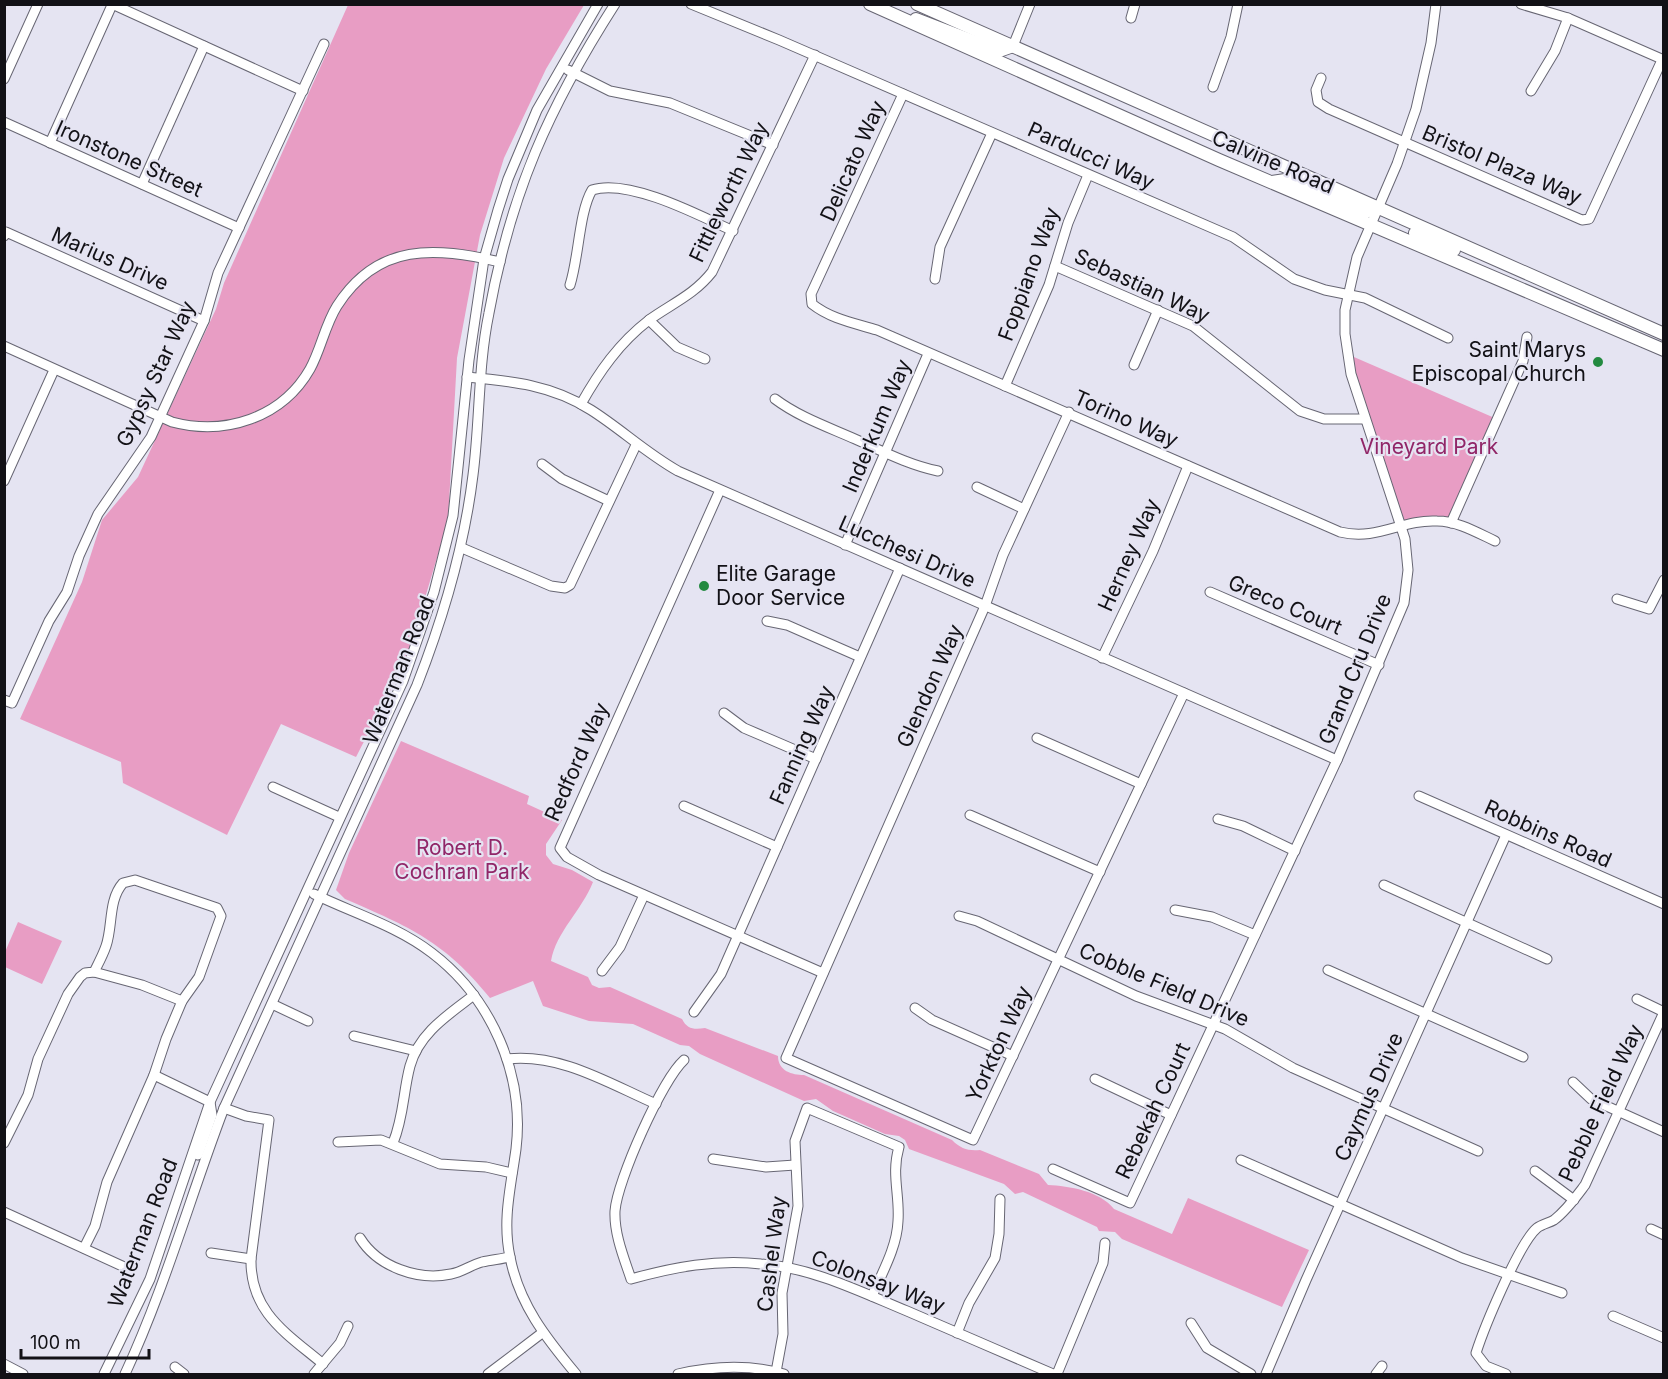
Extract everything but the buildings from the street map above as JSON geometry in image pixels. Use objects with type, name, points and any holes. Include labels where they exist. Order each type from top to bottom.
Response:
[{"type":"main road","name":"Calvine Road","points":[[870,4],[1271,182],[1664,351]]},
{"type":"main road","name":"Calvine Road","points":[[917,4],[1664,334]]},
{"type":"main road","points":[[896,16],[924,20],[999,51],[1012,46]]},
{"type":"main road","points":[[1271,182],[1292,179],[1366,212],[1379,207]]},
{"type":"main road","points":[[1371,225],[1386,219],[1462,253],[1484,255]]},
{"type":"street","points":[[4,79],[38,4]]},
{"type":"street","name":"Waterman Road","points":[[104,1374],[150,1279],[210,1102],[402,681],[434,592],[453,516],[467,377],[484,258],[508,179],[537,110],[598,4]]},
{"type":"street","name":"Waterman Road","points":[[126,1374],[151,1318],[200,1170],[224,1108],[417,685],[445,612],[462,548],[474,473],[488,313],[514,207],[536,147],[573,73],[615,4]]},
{"type":"street","name":"Parducci Way","points":[[691,4],[815,55],[1244,243],[1294,279],[1325,290],[1365,297],[1448,338]]},
{"type":"street","points":[[1012,46],[1030,4]]},
{"type":"street","points":[[1131,18],[1135,4]]},
{"type":"street","points":[[1213,87],[1231,37],[1238,4]]},
{"type":"street","name":"Grand Cru Drive","points":[[1215,1024],[1337,760],[1401,614],[1407,586],[1408,555],[1402,526],[1365,418],[1347,354],[1345,334],[1347,293],[1357,257],[1405,142],[1424,81],[1436,4]]},
{"type":"street","points":[[1521,4],[1568,18],[1663,60]]},
{"type":"street","points":[[50,143],[112,5],[303,91]]},
{"type":"street","points":[[1531,92],[1555,51],[1568,18]]},
{"type":"street","name":"Gypsy Star Way","points":[[4,700],[12,703],[49,621],[67,592],[79,556],[98,514],[143,450],[160,417],[204,321],[218,273],[324,44]]},
{"type":"street","points":[[142,184],[204,46]]},
{"type":"street","name":"Fittleworth Way","points":[[581,404],[608,361],[649,320],[683,300],[705,282],[718,262],[815,55]]},
{"type":"street","name":"Bristol Plaza Way","points":[[1405,142],[1582,220],[1589,219],[1663,60]]},
{"type":"street","points":[[561,66],[610,91],[670,103],[773,144]]},
{"type":"street","points":[[1321,78],[1316,90],[1318,102],[1405,142]]},
{"type":"street","name":"Delicato Way","points":[[836,243],[903,94]]},
{"type":"street","name":"Ironstone Street","points":[[4,122],[239,228]]},
{"type":"street","points":[[935,279],[940,247],[992,133]]},
{"type":"street","name":"Foppiano Way","points":[[1005,386],[1055,266],[1068,223],[1088,175]]},
{"type":"street","points":[[570,285],[579,252],[586,200],[592,190],[601,187],[640,194],[733,231]]},
{"type":"street","name":"Marius Drive","points":[[4,236],[6,232],[204,321]]},
{"type":"street","name":"Torino Way","points":[[836,243],[811,294],[812,304],[836,318],[876,330],[1069,412],[1340,532],[1374,534],[1424,521],[1451,523],[1495,541]]},
{"type":"street","points":[[4,346],[160,417],[183,425],[213,428],[242,423],[264,414],[293,392],[304,378],[337,306],[348,291],[369,271],[396,258],[425,251],[458,252],[500,262]]},
{"type":"street","name":"Sebastian Way","points":[[1055,266],[1158,310],[1204,333],[1300,411],[1324,419],[1365,418]]},
{"type":"street","points":[[1134,365],[1158,310]]},
{"type":"street","points":[[649,320],[677,346],[705,359]]},
{"type":"street","points":[[1451,523],[1523,361],[1527,337]]},
{"type":"street","name":"Inderkum Way","points":[[845,545],[928,354]]},
{"type":"street","points":[[4,481],[54,370]]},
{"type":"street","name":"Lucchesi Drive","points":[[467,377],[536,386],[581,404],[636,445],[678,471],[1337,760]]},
{"type":"street","points":[[775,399],[790,410],[886,453],[921,468],[938,471]]},
{"type":"street","name":"Glendon Way","points":[[823,973],[985,606],[1003,555],[1069,412]]},
{"type":"street","points":[[462,548],[551,586],[565,588],[574,580],[636,445]]},
{"type":"street","points":[[542,464],[562,479],[609,501]]},
{"type":"street","name":"Herney Way","points":[[1102,658],[1153,550],[1188,466]]},
{"type":"street","points":[[977,487],[1024,509]]},
{"type":"street","name":"Redford Way","points":[[720,490],[560,848],[567,857],[644,895],[823,973]]},
{"type":"street","name":"Fanning Way","points":[[694,1012],[711,992],[738,936],[900,568]]},
{"type":"street","points":[[1617,599],[1649,609],[1664,580]]},
{"type":"street","name":"Greco Court","points":[[1210,592],[1379,665]]},
{"type":"street","points":[[767,621],[787,626],[860,657]]},
{"type":"street","name":"Yorkton Way","points":[[823,973],[786,1058],[974,1140],[1184,693]]},
{"type":"street","points":[[724,713],[744,728],[816,759]]},
{"type":"street","points":[[1037,738],[1141,784]]},
{"type":"street","points":[[273,787],[339,817]]},
{"type":"street","name":"Robbins Road","points":[[1419,796],[1664,904]]},
{"type":"street","points":[[684,806],[777,847]]},
{"type":"street","points":[[970,815],[1100,872]]},
{"type":"street","points":[[1218,819],[1243,826],[1295,851]]},
{"type":"street","name":"Caymus Drive","points":[[1266,1374],[1506,835]]},
{"type":"street","points":[[84,1248],[94,1226],[107,1182],[154,1075],[182,1001],[199,977],[221,921],[220,912],[213,904],[128,880],[116,894],[106,946],[94,972]]},
{"type":"street","points":[[1384,885],[1547,959]]},
{"type":"street","points":[[307,891],[412,940],[448,967],[474,995],[488,1016],[507,1059],[516,1101],[517,1124],[506,1211],[510,1257],[523,1299],[542,1333],[576,1374]]},
{"type":"street","points":[[602,972],[620,947],[644,895]]},
{"type":"street","points":[[1175,910],[1212,917],[1255,935]]},
{"type":"street","name":"Cobble Field Drive","points":[[959,916],[977,921],[1149,1001],[1215,1024],[1293,1068],[1478,1151]]},
{"type":"street","points":[[1329,970],[1523,1058]]},
{"type":"street","points":[[4,1143],[28,1095],[38,1059],[68,994],[85,972],[94,972],[142,985],[182,1001]]},
{"type":"street","points":[[393,1143],[400,1124],[408,1077],[416,1051],[431,1029],[474,995]]},
{"type":"street","name":"Pebble Field Way","points":[[1506,1374],[1486,1366],[1476,1353],[1510,1273],[1537,1228],[1553,1221],[1585,1185],[1664,1012],[1637,999]]},
{"type":"street","points":[[272,1005],[308,1021]]},
{"type":"street","points":[[915,1008],[932,1020],[1013,1056]]},
{"type":"street","name":"Rebekah Court","points":[[1053,1169],[1130,1203],[1215,1024]]},
{"type":"street","points":[[354,1036],[416,1051]]},
{"type":"street","points":[[507,1059],[534,1057],[560,1062],[656,1104],[668,1079],[684,1060]]},
{"type":"street","points":[[154,1075],[210,1102]]},
{"type":"street","points":[[1095,1079],[1171,1115]]},
{"type":"street","points":[[1574,1082],[1591,1099],[1664,1132]]},
{"type":"street","name":"Waterman Road","points":[[192,1198],[189,1184],[212,1115],[210,1102]]},
{"type":"street","name":"Colonsay Way","points":[[656,1104],[616,1201],[617,1236],[631,1279],[663,1270],[709,1263],[787,1267],[821,1276],[872,1296],[1055,1374]]},
{"type":"street","points":[[224,1108],[246,1116],[269,1120],[251,1258],[255,1292],[266,1314],[322,1364]]},
{"type":"street","name":"Cashel Way","points":[[780,1373],[781,1300],[798,1206],[795,1141],[807,1108],[899,1148],[894,1170],[898,1212],[896,1235],[872,1296]]},
{"type":"street","points":[[338,1142],[368,1138],[393,1143],[440,1164],[486,1167],[512,1173]]},
{"type":"street","points":[[713,1159],[766,1167],[795,1165]]},
{"type":"street","points":[[1240,1160],[1462,1258],[1562,1293]]},
{"type":"street","points":[[1535,1171],[1574,1200]]},
{"type":"street","points":[[957,1333],[969,1303],[994,1258],[999,1234],[1000,1199]]},
{"type":"street","points":[[4,1212],[130,1270]]},
{"type":"street","points":[[1650,1230],[1664,1235]]},
{"type":"street","points":[[360,1238],[368,1249],[383,1261],[417,1274],[453,1274],[482,1262],[510,1257]]},
{"type":"street","points":[[1055,1374],[1103,1263],[1105,1244]]},
{"type":"street","points":[[211,1253],[251,1258]]},
{"type":"street","points":[[1612,1316],[1664,1338]]},
{"type":"street","points":[[1191,1323],[1207,1348],[1251,1374]]},
{"type":"street","points":[[314,1374],[340,1343],[348,1326]]},
{"type":"street","points":[[488,1374],[542,1333]]},
{"type":"street","points":[[4,1364],[23,1374]]},
{"type":"street","points":[[1376,1374],[1382,1366]]},
{"type":"street","points":[[175,1367],[184,1374]]},
{"type":"street","points":[[678,1374],[719,1367],[780,1373]]},
{"type":"green space","points":[[348,5],[584,5],[546,69],[504,158],[480,235],[457,358],[448,521],[407,658],[356,757],[281,724],[227,835],[123,783],[121,762],[20,719],[82,582],[102,520],[138,477],[216,309],[224,283]]},
{"type":"green space","name":"Vineyard Park","points":[[1347,354],[1497,419],[1451,523],[1402,527]]},
{"type":"green space","name":"Robert D. Cochran Park","points":[[401,741],[529,796],[527,804],[562,820],[546,844],[546,855],[553,864],[572,870],[593,882],[558,940],[551,961],[588,977],[592,985],[599,988],[610,987],[682,1019],[691,1028],[705,1028],[778,1056],[780,1065],[790,1073],[804,1075],[952,1140],[965,1149],[980,1150],[1039,1174],[1048,1185],[1074,1188],[1093,1194],[1114,1209],[1172,1234],[1188,1198],[1309,1250],[1282,1307],[1122,1239],[1115,1232],[1099,1231],[1097,1227],[1023,1192],[1015,1194],[1004,1184],[909,1149],[905,1140],[899,1136],[885,1134],[833,1111],[816,1099],[804,1101],[700,1054],[689,1046],[680,1045],[633,1024],[589,1021],[543,1006],[533,981],[490,998],[458,963],[441,949],[389,918],[345,899],[336,890],[349,853]]},
{"type":"green space","points":[[18,922],[62,941],[42,984],[5,967],[5,952]]},
{"type":"place","name":"Saint Marys Episcopal Church","points":[[1598,362]]},
{"type":"place","name":"Elite Garage Door Service","points":[[704,586]]}]
